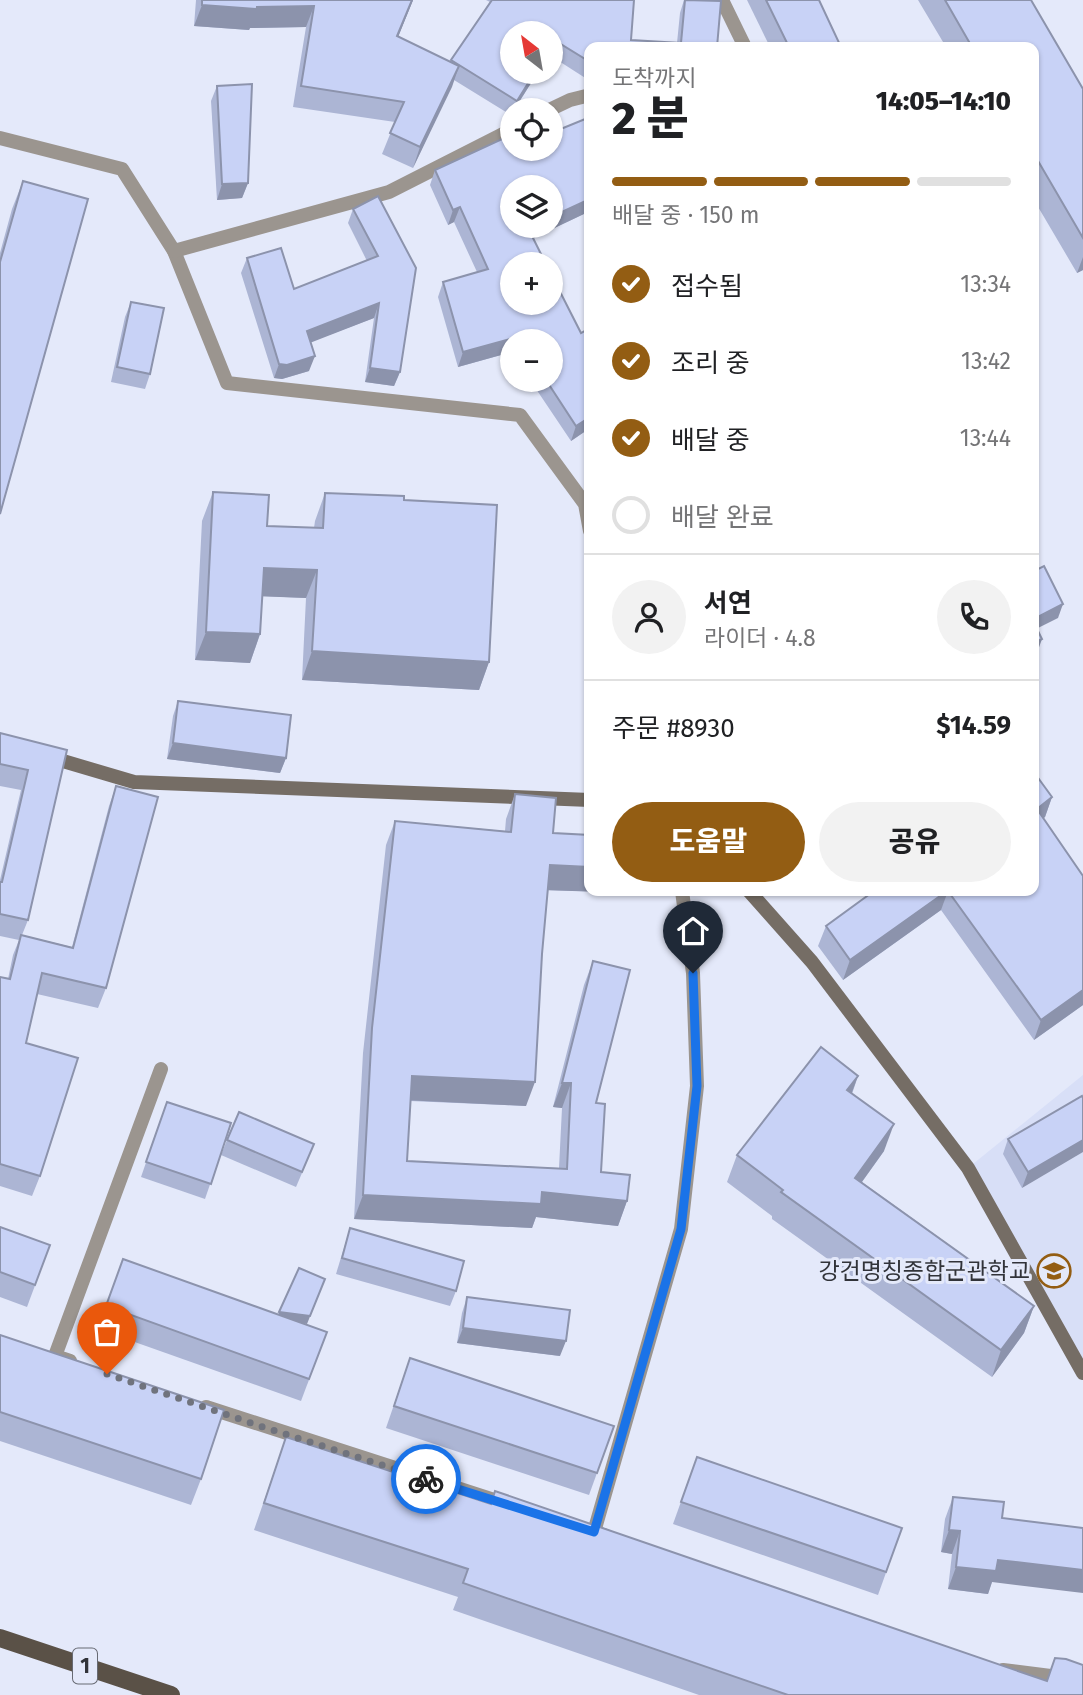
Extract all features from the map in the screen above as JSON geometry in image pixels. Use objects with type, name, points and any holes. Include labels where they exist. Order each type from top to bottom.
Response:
[{"type":"main road","name":"1","points":[[0,1638],[171,1695]]},
{"type":"street","points":[[722,0],[743,42]]},
{"type":"street","points":[[563,103],[584,96]]},
{"type":"street","points":[[173,251],[388,192],[500,136]]},
{"type":"street","points":[[0,138],[122,169],[173,251],[227,383],[520,415],[584,503]]},
{"type":"street","points":[[27,751],[134,782],[584,800]]},
{"type":"street","points":[[619,1540],[588,1530],[681,1229],[697,1086],[693,973],[683,896]]},
{"type":"street","points":[[753,896],[812,962],[968,1168],[1083,1373]]},
{"type":"street","points":[[81,1365],[55,1356],[161,1069]]},
{"type":"street","points":[[198,1405],[528,1511]]},
{"type":"street","points":[[994,1669],[1083,1680]]},
{"type":"shaded area","name":"강건명칭종합군관학교","points":[[1083,1075],[1083,1373],[968,1168]]},
{"type":"building","points":[[202,0],[412,0],[397,36],[459,66],[420,147],[390,133],[404,102],[301,86],[314,6],[257,9],[202,5]]},
{"type":"building","points":[[492,0],[634,0],[631,40],[664,42],[584,42],[584,58],[564,46],[564,21],[500,21],[500,84],[528,84],[519,98],[512,98],[451,60]]},
{"type":"building","points":[[685,0],[721,1],[717,42],[681,42]]},
{"type":"building","points":[[766,0],[819,0],[839,42],[787,42]]},
{"type":"building","points":[[945,0],[1031,0],[1083,89],[1083,238],[1039,163],[1039,42],[969,42]]},
{"type":"building","points":[[252,84],[248,183],[222,184],[217,86]]},
{"type":"building","points":[[584,119],[584,202],[563,211],[563,175],[500,175],[500,238],[533,238],[540,252],[500,252],[500,315],[563,315],[563,298],[581,333],[584,331],[584,421],[576,426],[554,392],[563,392],[563,329],[500,329],[500,342],[463,352],[443,282],[488,269],[460,207],[453,210],[435,170],[500,140],[500,161],[563,161],[563,128]]},
{"type":"building","points":[[23,181],[88,199],[0,514],[0,262]]},
{"type":"building","points":[[378,196],[416,268],[400,372],[370,368],[379,303],[307,331],[315,356],[287,365],[279,364],[247,258],[281,248],[294,289],[378,256],[353,209]]},
{"type":"building","points":[[131,302],[164,308],[150,374],[117,367]]},
{"type":"building","points":[[213,492],[269,495],[267,526],[323,528],[325,493],[404,496],[404,500],[497,505],[489,662],[312,651],[317,570],[264,568],[260,634],[206,632]]},
{"type":"building","points":[[1044,566],[1063,604],[1039,616],[1039,568]]},
{"type":"building","points":[[178,701],[291,715],[286,758],[173,743]]},
{"type":"building","points":[[0,733],[67,750],[28,920],[0,914],[0,882],[28,770],[0,764]]},
{"type":"building","points":[[1039,779],[1052,797],[1039,807]]},
{"type":"building","points":[[116,786],[158,797],[106,988],[42,973],[26,1043],[78,1058],[40,1176],[0,1164],[0,977],[10,979],[21,935],[73,948]]},
{"type":"building","points":[[515,794],[556,798],[553,833],[584,835],[584,867],[550,865],[535,1082],[412,1076],[407,1161],[567,1169],[571,1083],[562,1083],[593,961],[630,970],[596,1103],[605,1104],[601,1172],[630,1175],[627,1201],[542,1192],[541,1204],[363,1195],[372,1028],[395,821],[511,832]]},
{"type":"building","points":[[1039,812],[1083,876],[1083,990],[1041,1020],[952,896],[1039,896]]},
{"type":"building","points":[[867,896],[940,896],[850,960],[826,926]]},
{"type":"building","points":[[821,1047],[858,1076],[847,1090],[894,1124],[855,1178],[1034,1306],[1001,1350],[781,1192],[783,1190],[737,1155]]},
{"type":"building","points":[[1082,1096],[1083,1140],[1028,1172],[1008,1139]]},
{"type":"building","points":[[167,1102],[231,1123],[211,1184],[146,1162]]},
{"type":"building","points":[[239,1112],[314,1144],[302,1172],[227,1140]]},
{"type":"building","points":[[0,1227],[50,1245],[35,1285],[0,1272]]},
{"type":"building","points":[[350,1228],[464,1261],[456,1291],[342,1258]]},
{"type":"building","points":[[123,1259],[327,1332],[309,1379],[106,1306]]},
{"type":"building","points":[[299,1268],[325,1279],[310,1316],[279,1312]]},
{"type":"building","points":[[467,1297],[570,1310],[566,1341],[463,1328]]},
{"type":"building","points":[[0,1335],[224,1410],[201,1479],[0,1412]]},
{"type":"building","points":[[410,1358],[614,1426],[597,1473],[394,1406]]},
{"type":"building","points":[[286,1437],[491,1504],[495,1491],[1047,1681],[1055,1658],[1066,1659],[1083,1665],[1083,1695],[788,1695],[463,1583],[468,1569],[264,1503]]},
{"type":"building","points":[[697,1457],[902,1528],[886,1572],[681,1502]]},
{"type":"building","points":[[953,1497],[1004,1502],[1002,1518],[1083,1528],[1083,1570],[998,1560],[996,1571],[956,1567],[960,1531],[949,1530]]},
{"type":"way so far","points":[[107,1374],[426,1479]]},
{"type":"place","name":"강건명칭종합군관학교","points":[[1054,1271]]},
{"type":"route","points":[[426,1479],[594,1532],[681,1229],[697,1086],[693,973]]}]
